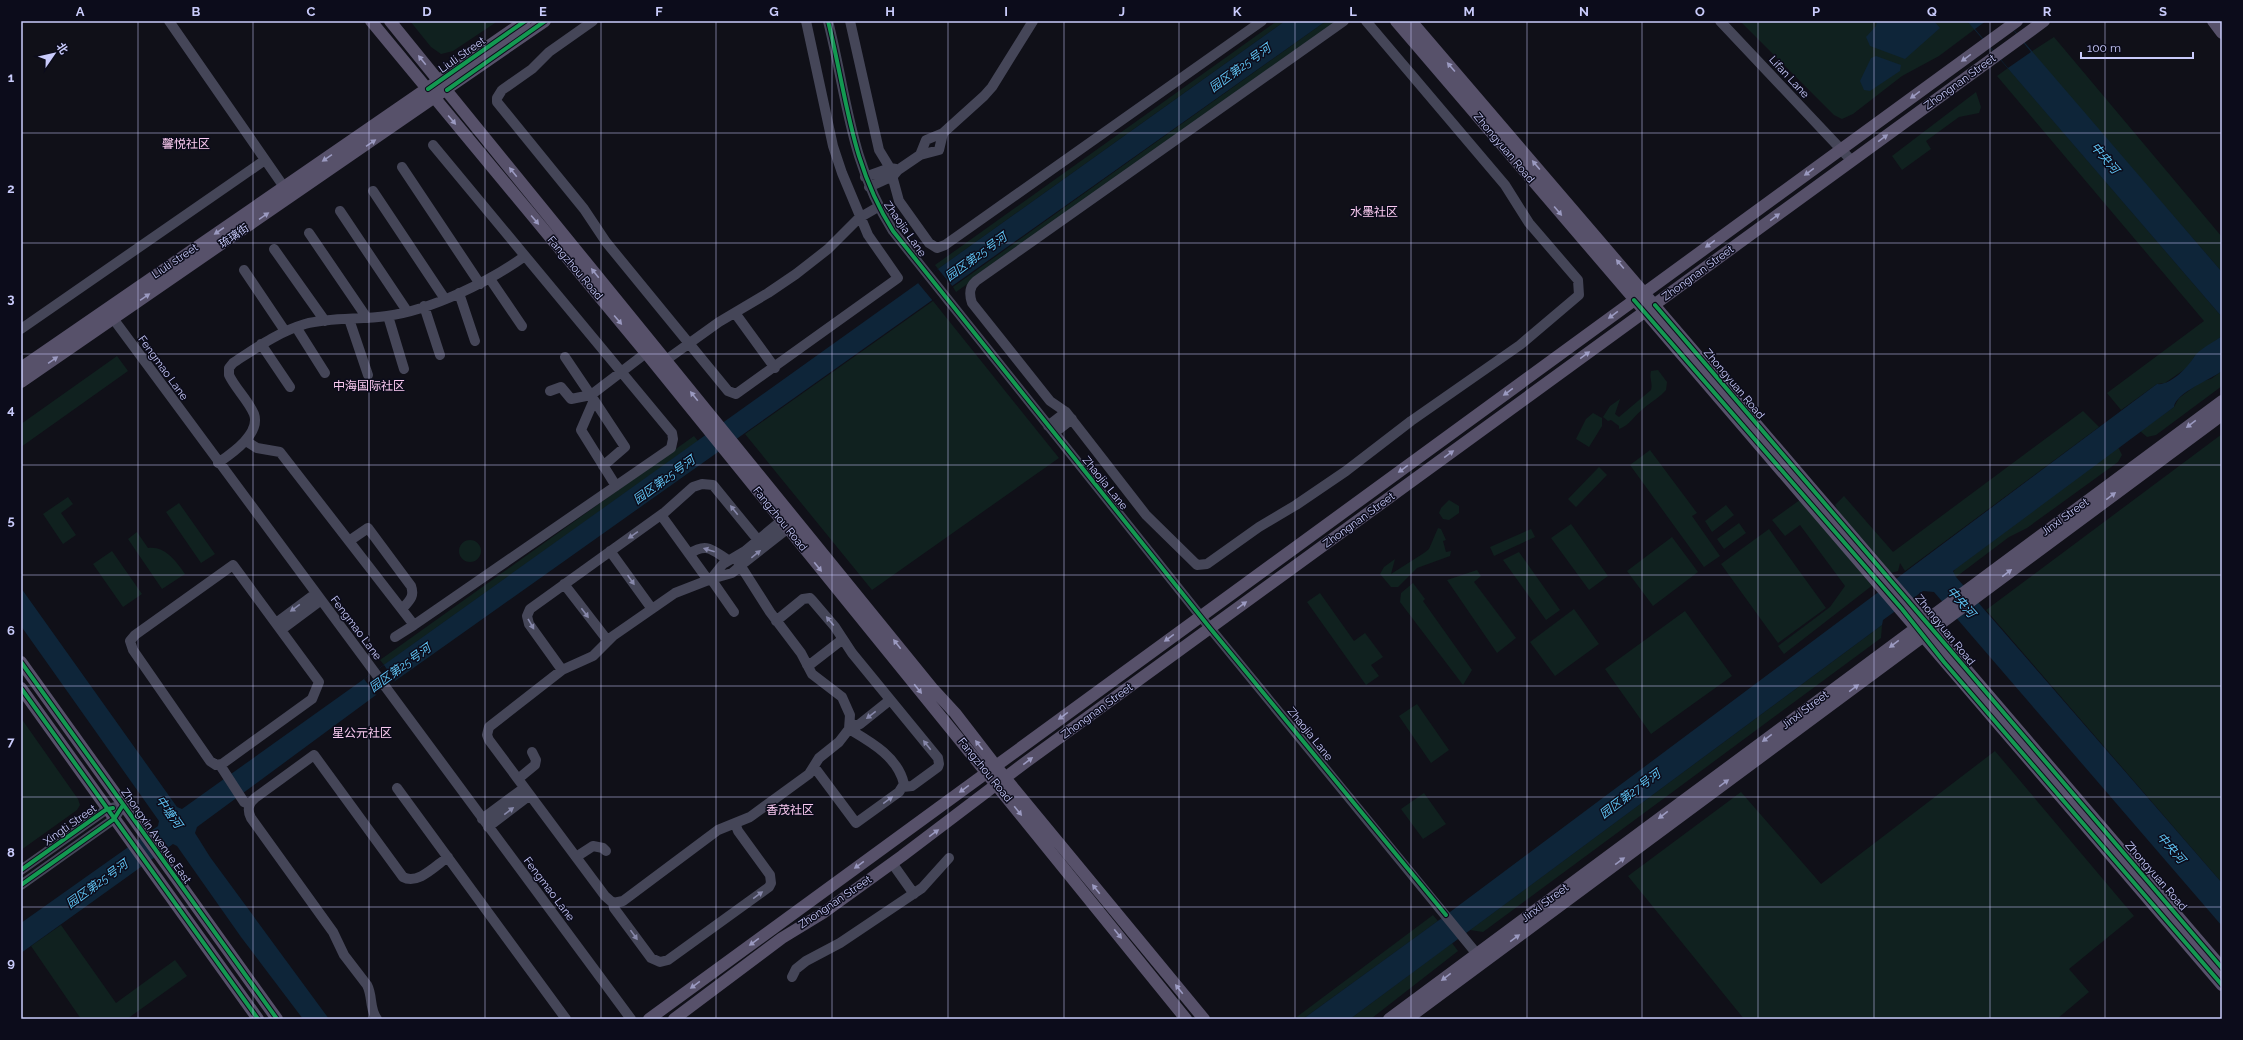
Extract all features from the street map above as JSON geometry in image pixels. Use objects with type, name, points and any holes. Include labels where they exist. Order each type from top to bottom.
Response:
[{"type":"main road","name":"Fangzhou Road","points":[[371,21],[646,353],[714,429],[991,768],[1186,1019]]},
{"type":"main road","name":"Fangzhou Road","points":[[390,21],[666,360],[714,429]]},
{"type":"main road","name":"Liuli Street","points":[[443,86],[525,21]]},
{"type":"main road","name":"Liuli Street","points":[[432,93],[545,21]]},
{"type":"main road","name":"Zhongyuan Road","points":[[1396,21],[1634,300],[1906,605],[2222,985]]},
{"type":"main road","name":"Zhongyuan Road","points":[[1411,21],[1655,304],[1825,505],[1885,581]]},
{"type":"main road","name":"Zhongnan Street","points":[[674,1019],[782,938],[823,912],[892,863],[1210,628],[2044,21]]},
{"type":"main road","points":[[2213,21],[2222,33]]},
{"type":"main road","name":"Zhongnan Street","points":[[649,1019],[991,768],[2013,24]]},
{"type":"main road","name":"Liuli street","points":[[21,368],[109,314],[284,187],[432,93]]},
{"type":"main road","name":"琉璃街","points":[[21,382],[109,314],[432,93]]},
{"type":"main road","name":"Jinxi Street","points":[[1972,593],[2222,401]]},
{"type":"main road","name":"Jinxi Street","points":[[1389,1019],[1480,958],[1947,610],[2222,415]]},
{"type":"main road","name":"Fangzhou Road","points":[[728,446],[784,525],[991,768]]},
{"type":"main road","name":"Zhongyuan Road","points":[[1924,628],[2222,968]]},
{"type":"main road","name":"Zhongxin Avenue East","points":[[21,662],[277,1019]]},
{"type":"main road","points":[[21,688],[258,1019]]},
{"type":"main road","name":"Fangzhou Road","points":[[1002,782],[1204,1019]]},
{"type":"main road","name":"Jinxi Street","points":[[1407,1019],[1480,958]]},
{"type":"street","points":[[169,21],[284,187]]},
{"type":"street","points":[[593,21],[549,52],[532,68],[502,90],[497,98],[497,102],[688,344],[731,393],[740,393],[897,280],[896,273],[868,235],[859,218],[833,146],[806,21]]},
{"type":"street","name":"Zhaojia Lane","points":[[828,21],[854,138],[865,177],[878,207],[893,231],[942,295],[1210,628],[1480,958]]},
{"type":"street","points":[[850,21],[879,150],[894,171],[899,201],[929,243],[934,247],[941,247],[1262,21]]},
{"type":"street","points":[[920,155],[926,140],[943,133],[992,87],[1033,21]]},
{"type":"street","points":[[1344,21],[973,284],[970,292],[972,303],[1050,401],[1069,416],[1146,515],[1173,540],[1192,562],[1202,566],[1346,471],[1411,421],[1520,344],[1579,295],[1578,280],[1529,223],[1505,185],[1366,21]]},
{"type":"street","name":"Lifan Lane","points":[[1720,21],[1840,149],[1853,159]]},
{"type":"street","points":[[869,186],[920,155],[939,150],[943,133]]},
{"type":"street","points":[[395,638],[668,450],[673,440],[672,433],[433,145]]},
{"type":"street","points":[[21,329],[266,160]]},
{"type":"street","points":[[402,167],[480,284]]},
{"type":"street","points":[[865,177],[894,171]]},
{"type":"street","points":[[373,191],[444,299]]},
{"type":"street","points":[[666,360],[735,313],[768,293],[813,261],[859,218],[878,207]]},
{"type":"street","points":[[340,211],[407,311]]},
{"type":"street","points":[[309,233],[367,318]]},
{"type":"street","points":[[274,249],[325,321]]},
{"type":"street","points":[[220,466],[248,441],[254,423],[254,414],[231,380],[228,372],[233,363],[262,344],[285,331],[296,327],[325,321],[388,316],[444,299],[490,279],[525,256]]},
{"type":"street","points":[[244,270],[285,331]]},
{"type":"street","points":[[490,279],[522,326]]},
{"type":"street","points":[[459,293],[475,341]]},
{"type":"street","points":[[424,306],[440,355]]},
{"type":"street","points":[[735,313],[775,368]]},
{"type":"street","name":"Fengmao Lane","points":[[109,314],[220,466],[631,1019]]},
{"type":"street","points":[[388,316],[404,369]]},
{"type":"street","points":[[349,319],[368,375]]},
{"type":"street","points":[[296,327],[325,372]]},
{"type":"street","points":[[262,344],[290,387]]},
{"type":"street","points":[[616,486],[581,430],[589,411],[592,397],[620,372],[646,353]]},
{"type":"street","points":[[565,357],[625,447],[603,466]]},
{"type":"street","points":[[550,391],[561,387],[571,398],[592,397]]},
{"type":"street","points":[[579,397],[589,411]]},
{"type":"street","points":[[1051,430],[1069,416]]},
{"type":"street","points":[[248,441],[280,452],[414,625]]},
{"type":"street","points":[[562,670],[529,624],[527,616],[533,606],[661,515],[693,487],[707,483],[717,490],[758,540]]},
{"type":"street","points":[[661,515],[734,612]]},
{"type":"street","points":[[709,579],[732,558],[745,551],[758,540],[784,525]]},
{"type":"street","points":[[735,823],[738,831],[770,875],[771,883],[769,887],[668,960],[660,962],[651,958],[614,908],[613,902],[605,896],[489,740],[487,731],[492,723],[562,670],[588,659],[608,641],[675,593],[709,579],[725,576],[741,567],[784,525]]},
{"type":"street","points":[[349,541],[368,528],[411,586],[414,593],[412,598],[402,608]]},
{"type":"street","points":[[613,902],[623,900],[718,830],[756,814],[814,768],[819,758],[839,742],[850,726],[850,715],[842,697],[817,679],[801,653],[776,621],[741,567],[732,558],[704,547],[698,548],[689,554]]},
{"type":"street","points":[[610,551],[652,610]]},
{"type":"street","points":[[220,765],[314,696],[318,686],[317,678],[233,565],[135,635],[130,641],[133,650],[210,761],[220,765],[225,776],[240,797],[244,802],[249,804]]},
{"type":"street","points":[[564,584],[608,641]]},
{"type":"street","points":[[278,626],[318,597]]},
{"type":"street","points":[[776,621],[803,599],[810,598],[890,700],[938,758],[939,764],[938,767],[912,786],[903,787],[856,823],[814,768]]},
{"type":"street","points":[[807,665],[812,663],[843,639]]},
{"type":"street","points":[[850,726],[860,724],[890,700]]},
{"type":"street","points":[[850,726],[893,761],[900,771],[903,787]]},
{"type":"street","points":[[518,779],[535,765],[536,760],[532,752]]},
{"type":"street","points":[[377,1019],[372,1011],[370,990],[344,955],[333,932],[251,818],[249,813],[249,804],[314,755],[403,877],[408,880],[417,878],[448,857]]},
{"type":"street","points":[[398,788],[566,1019]]},
{"type":"street","points":[[485,823],[527,791]]},
{"type":"street","name":"Xingti Street","points":[[21,870],[123,805]]},
{"type":"street","name":"Xingti Street","points":[[21,885],[110,814]]},
{"type":"street","points":[[576,857],[593,846],[603,848],[606,851]]},
{"type":"street","points":[[792,977],[796,969],[806,961],[840,943],[914,894],[927,884],[948,858]]},
{"type":"street","points":[[892,863],[914,894]]},
{"type":"shaded area","points":[[410,21],[498,21],[453,51],[441,54],[431,47]]},
{"type":"shaded area","points":[[1277,21],[1285,21],[938,269],[935,265]]},
{"type":"shaded area","points":[[1326,21],[1338,21],[956,292],[953,287]]},
{"type":"shaded area","points":[[1740,21],[1967,21],[1975,29],[1939,56],[1902,76],[1853,114],[1842,119],[1834,115]]},
{"type":"shaded area","points":[[2054,37],[2222,237],[2222,272],[2031,52]]},
{"type":"shaded area","points":[[2008,68],[2222,317],[2222,336],[2194,357],[2185,369],[2165,383],[2157,384],[2121,410],[2107,393],[2204,321],[1997,76]]},
{"type":"shaded area","points":[[1976,92],[1981,107],[1979,113],[1959,117],[1926,141],[1931,149],[1902,170],[1892,156]]},
{"type":"shaded area","points":[[933,301],[1059,458],[872,590],[745,434]]},
{"type":"shaded area","points":[[117,356],[128,371],[21,447],[21,424]]},
{"type":"shaded area","points":[[1658,370],[1667,382],[1666,390],[1629,423],[1619,429],[1619,426],[1611,420],[1608,421],[1603,417],[1610,406],[1620,399],[1615,414],[1619,417],[1651,390],[1651,371]]},
{"type":"shaded area","points":[[2222,371],[2222,386],[2156,435],[2147,437],[2140,431],[2174,407],[2179,398],[2202,381],[2211,379]]},
{"type":"shaded area","points":[[2083,411],[2099,427],[1905,571],[1900,563],[1898,571],[1891,573],[1843,519],[1835,505],[1844,496],[1893,552]]},
{"type":"shaded area","points":[[1593,413],[1602,418],[1602,426],[1589,447],[1576,439],[1586,419]]},
{"type":"shaded area","points":[[2222,434],[2222,883],[1986,610]]},
{"type":"shaded area","points":[[694,436],[698,441],[384,665],[380,660]]},
{"type":"shaded area","points":[[2118,447],[2122,455],[2118,462],[2027,528],[2009,537],[1956,577],[1953,573],[1955,569]]},
{"type":"shaded area","points":[[1650,450],[1697,513],[1692,516],[1720,556],[1704,567],[1630,465]]},
{"type":"shaded area","points":[[1599,467],[1607,475],[1576,507],[1568,499]]},
{"type":"shaded area","points":[[68,497],[73,504],[61,513],[76,535],[63,544],[43,514]]},
{"type":"shaded area","points":[[1804,497],[1878,581],[1784,654],[1778,646],[1830,607],[1845,586],[1800,525],[1785,536],[1772,520]]},
{"type":"shaded area","points":[[1449,500],[1459,506],[1459,513],[1449,520],[1443,519],[1439,513],[1441,508]]},
{"type":"shaded area","points":[[179,503],[215,554],[201,563],[166,512]]},
{"type":"shaded area","points":[[1726,505],[1734,515],[1712,532],[1705,521]]},
{"type":"shaded area","points":[[1739,523],[1746,533],[1724,549],[1717,539]]},
{"type":"shaded area","points":[[1571,524],[1608,576],[1589,590],[1551,538]]},
{"type":"shaded area","points":[[1438,528],[1441,529],[1446,540],[1443,541],[1446,552],[1451,551],[1450,556],[1417,568],[1398,587],[1391,587],[1380,574],[1384,567],[1395,559],[1391,574],[1424,553],[1429,549]]},
{"type":"shaded area","points":[[1531,529],[1535,537],[1494,556],[1490,547]]},
{"type":"shaded area","points":[[1769,529],[1826,608],[1778,643],[1721,564]]},
{"type":"shaded area","points":[[137,532],[148,548],[160,549],[170,555],[185,574],[162,589],[128,539]]},
{"type":"shaded area","points":[[1672,537],[1698,572],[1653,606],[1627,571]]},
{"type":"shaded area","points":[[466,540],[474,540],[481,547],[481,555],[474,562],[466,562],[459,555],[459,547]]},
{"type":"shaded area","points":[[112,551],[142,594],[123,607],[93,564]]},
{"type":"shaded area","points":[[1519,552],[1560,610],[1546,620],[1503,560]]},
{"type":"shaded area","points":[[1477,570],[1481,576],[1474,582],[1516,638],[1497,653],[1447,580]]},
{"type":"shaded area","points":[[1413,583],[1425,599],[1423,601],[1472,670],[1463,685],[1400,602],[1401,593]]},
{"type":"shaded area","points":[[1320,593],[1354,641],[1365,633],[1383,657],[1371,665],[1379,676],[1366,685],[1307,602]]},
{"type":"shaded area","points":[[1574,609],[1599,644],[1555,676],[1530,642]]},
{"type":"shaded area","points":[[1685,611],[1732,676],[1651,734],[1605,669]]},
{"type":"shaded area","points":[[1882,625],[1881,638],[1483,932],[1470,930]]},
{"type":"shaded area","points":[[1417,704],[1449,750],[1431,763],[1399,716]]},
{"type":"shaded area","points":[[21,718],[78,799],[80,805],[77,810],[21,850]]},
{"type":"shaded area","points":[[1995,751],[2134,916],[2069,969],[2089,992],[2057,1019],[1744,1019],[1628,876],[1741,792],[1821,884]]},
{"type":"shaded area","points":[[1424,793],[1446,824],[1423,839],[1401,809]]},
{"type":"shaded area","points":[[1433,915],[1438,921],[1303,1019],[1294,1019]]},
{"type":"shaded area","points":[[61,925],[116,1003],[175,960],[187,976],[127,1019],[81,1019],[31,946]]},
{"type":"shaded area","points":[[1452,943],[1458,951],[1372,1018],[1350,1019]]},
{"type":"water","points":[[1285,21],[1326,21],[395,681],[197,827],[195,833],[210,857],[329,1019],[303,1019],[241,937],[177,846],[173,844],[21,953],[21,923],[158,826],[159,821],[21,626],[21,588],[177,807],[182,809]]},
{"type":"water","points":[[1877,21],[1934,21],[1940,28],[1905,59],[1870,46],[1866,37],[1876,26]]},
{"type":"water","name":"中央河","points":[[1967,21],[2006,21],[2222,272],[2222,317]]},
{"type":"water","points":[[1876,56],[1901,65],[1900,71],[1870,91],[1864,90],[1860,81],[1871,58]]},
{"type":"water","points":[[2222,336],[2222,371],[2187,392],[2176,402],[2174,407],[1953,571],[1956,577],[2222,883],[2222,926],[1934,592],[1923,591],[1883,620],[1882,625],[1350,1019],[1303,1019],[1446,915],[2157,384],[2162,384],[2173,379],[2188,366],[2199,351]]},
{"type":"pier","points":[[1986,21],[2006,21],[2031,52],[2008,68],[1975,29]]},
{"type":"pier","points":[[938,269],[953,287],[933,301],[918,283]]},
{"type":"pier","points":[[384,665],[395,681],[376,695],[364,679]]},
{"type":"cycle path","points":[[428,89],[525,21]]},
{"type":"cycle path","points":[[447,90],[545,21]]},
{"type":"cycle path","points":[[828,21],[852,129],[867,180],[893,231],[1210,628],[1446,915]]},
{"type":"cycle path","points":[[1634,300],[1902,609],[1944,662],[2222,985]]},
{"type":"cycle path","points":[[1655,305],[2222,968]]},
{"type":"cycle path","points":[[21,662],[277,1019]]},
{"type":"cycle path","points":[[21,688],[258,1019]]},
{"type":"cycle path","points":[[21,885],[114,819],[123,805]]},
{"type":"cycle path","points":[[21,870],[107,809],[113,808]]},
{"type":"district","name":"馨悦社区","points":[[186,144]]},
{"type":"district","name":"水墨社区","points":[[1374,212]]},
{"type":"district","name":"中海国际社区","points":[[369,386]]},
{"type":"district","name":"星公元社区","points":[[362,733]]},
{"type":"district","name":"香茂社区","points":[[790,810]]},
{"type":"water label","name":"园区第25号河","points":[[1240,68]]},
{"type":"water label","name":"园区第25号河","points":[[976,257]]},
{"type":"water label","name":"园区第25号河","points":[[664,480]]},
{"type":"water label","name":"园区第25号河","points":[[400,668]]},
{"type":"water label","name":"园区第27号河","points":[[1630,794]]},
{"type":"water label","name":"中塘河","points":[[169,812]]},
{"type":"water label","name":"园区第25号河","points":[[97,884]]}]
